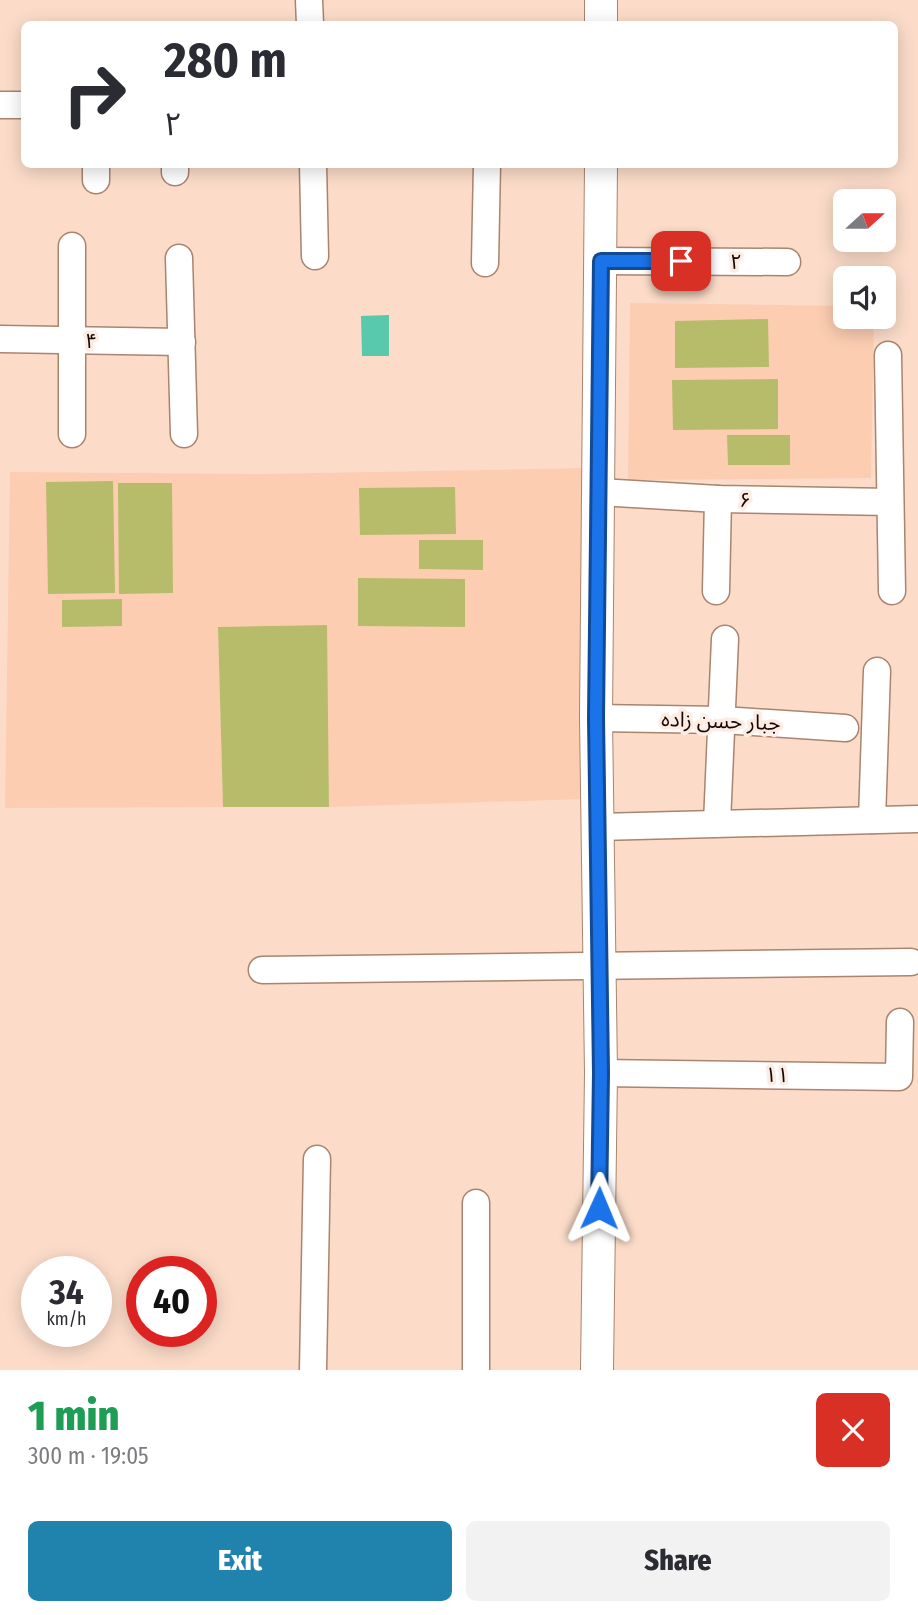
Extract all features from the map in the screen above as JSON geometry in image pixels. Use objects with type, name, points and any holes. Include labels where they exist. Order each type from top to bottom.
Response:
[{"type":"street","points":[[309,0],[310,21]]},
{"type":"street","points":[[601,0],[601,21]]},
{"type":"street","points":[[0,105],[21,105]]},
{"type":"street","points":[[313,168],[315,257]]},
{"type":"street","points":[[485,263],[487,168]]},
{"type":"street","points":[[597,1370],[601,1073],[596,718],[601,168]]},
{"type":"street","points":[[72,246],[72,434]]},
{"type":"street","points":[[179,258],[184,434]]},
{"type":"street","name":"۲","points":[[601,261],[787,262]]},
{"type":"street","name":"۴","points":[[0,339],[182,342]]},
{"type":"street","points":[[888,355],[892,591]]},
{"type":"street","name":"۶","points":[[599,492],[718,499],[890,502]]},
{"type":"street","points":[[716,592],[718,499]]},
{"type":"street","points":[[717,823],[725,639]]},
{"type":"street","points":[[872,820],[877,671]]},
{"type":"street","name":"جبار حسن زاده","points":[[596,718],[723,720],[845,728]]},
{"type":"street","points":[[598,827],[918,820]]},
{"type":"street","points":[[262,970],[911,962]]},
{"type":"street","name":"۱۱","points":[[601,1073],[900,1077],[900,1022]]},
{"type":"street","points":[[313,1370],[317,1159]]},
{"type":"street","points":[[476,1203],[476,1370]]},
{"type":"shaded area","points":[[630,303],[833,306],[833,329],[874,329],[871,478],[628,480]]},
{"type":"shaded area","points":[[588,468],[585,799],[329,807],[326,625],[218,627],[223,807],[5,808],[10,472],[262,474]]},
{"type":"green space","points":[[768,319],[769,367],[675,368],[675,321]]},
{"type":"green space","points":[[778,379],[778,429],[673,430],[672,380]]},
{"type":"green space","points":[[727,435],[790,435],[790,465],[728,465]]},
{"type":"green space","points":[[113,481],[115,593],[48,594],[46,482]]},
{"type":"green space","points":[[118,483],[172,483],[173,593],[119,594]]},
{"type":"green space","points":[[455,487],[456,534],[360,535],[359,488]]},
{"type":"green space","points":[[419,540],[483,540],[483,570],[419,569]]},
{"type":"green space","points":[[358,578],[465,579],[465,627],[358,626]]},
{"type":"green space","points":[[122,599],[122,626],[62,627],[62,600]]},
{"type":"green space","points":[[327,625],[329,807],[223,807],[218,627]]},
{"type":"water","points":[[389,315],[389,356],[362,356],[361,316]]},
{"type":"route","points":[[599,1208],[601,1073],[596,718],[601,261],[681,261]]}]
